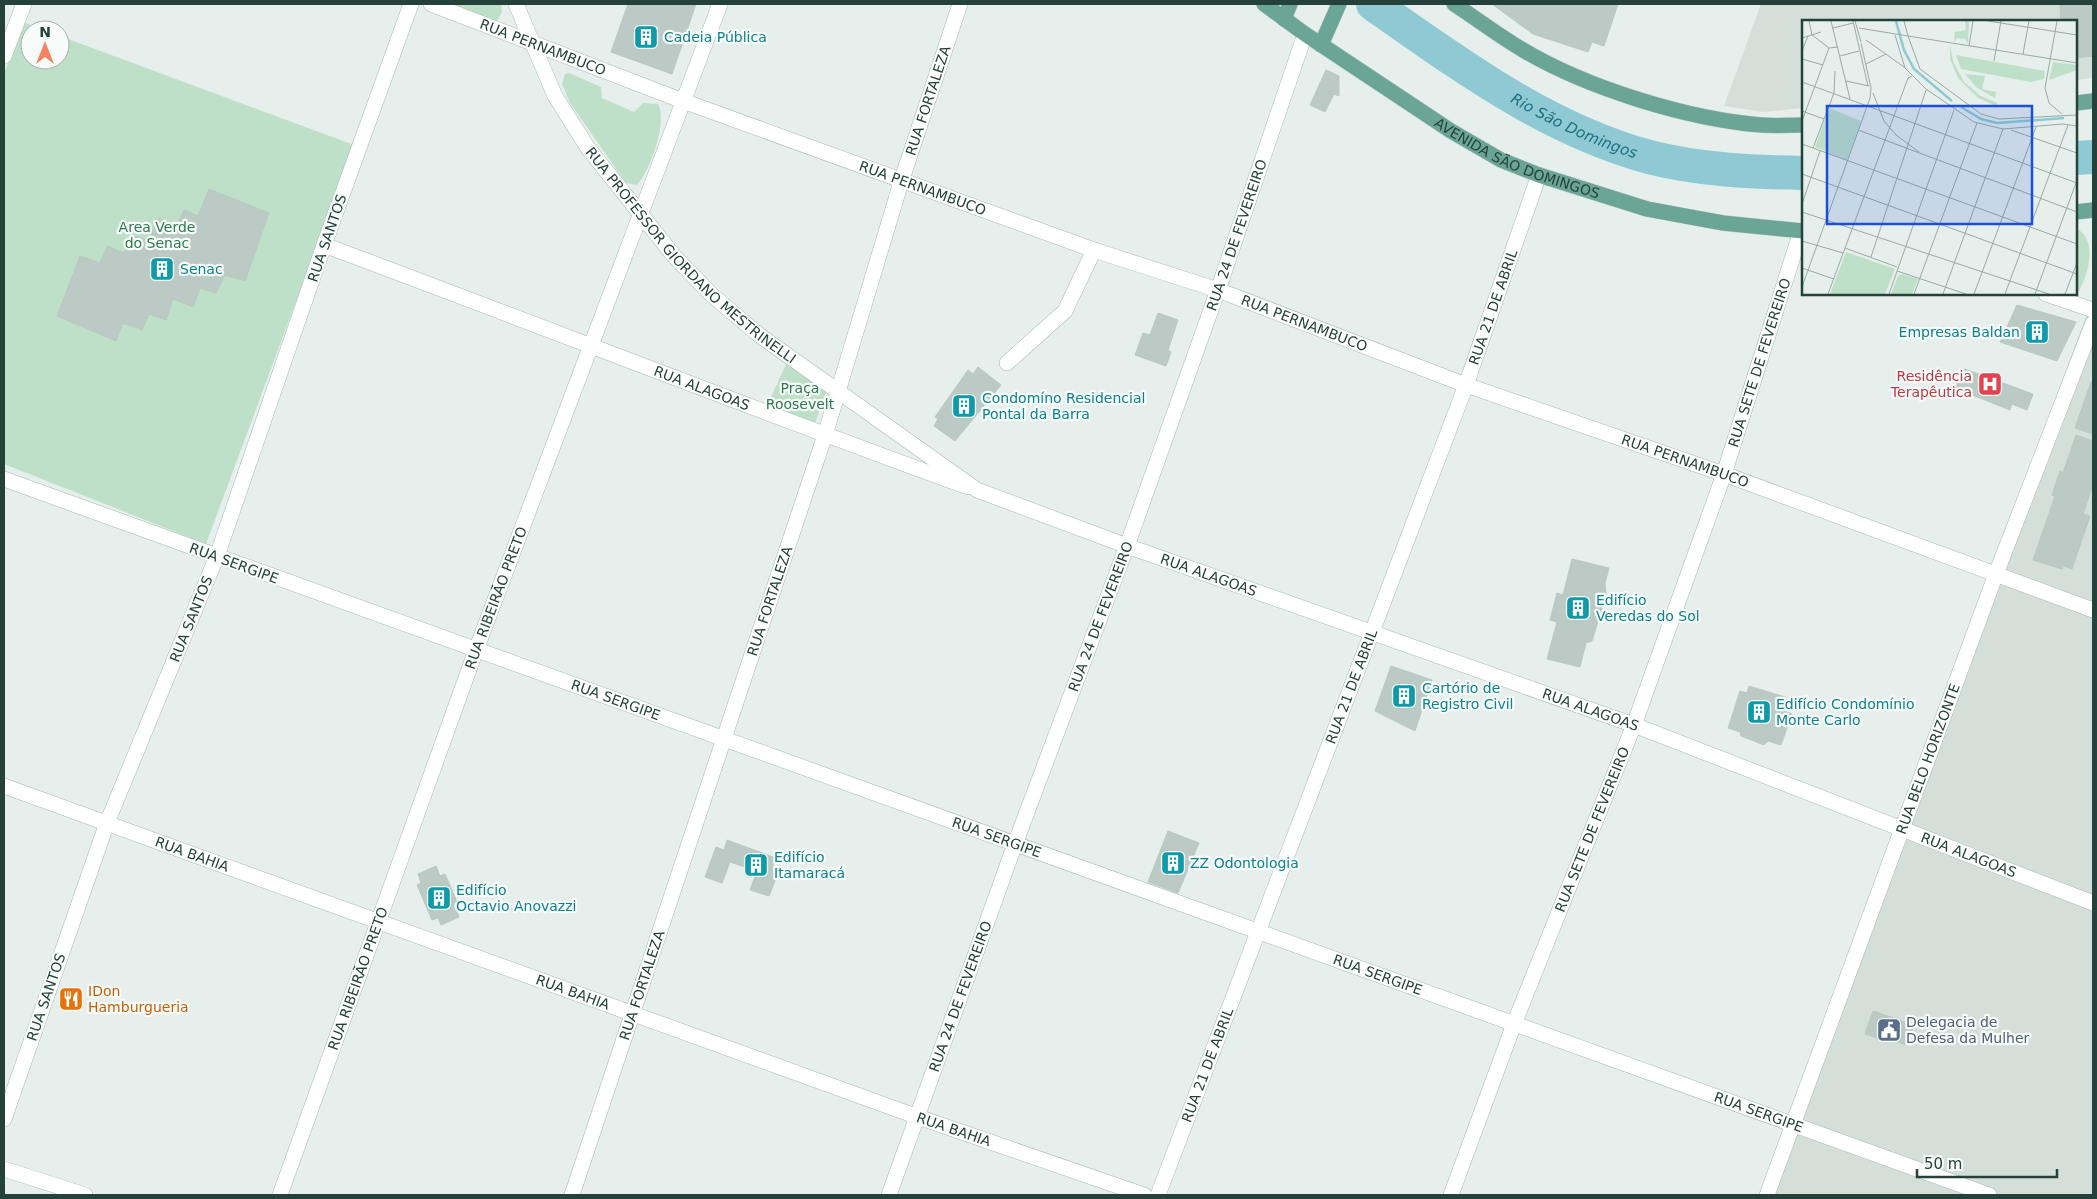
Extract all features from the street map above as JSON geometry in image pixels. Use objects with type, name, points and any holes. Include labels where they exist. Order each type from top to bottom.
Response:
[{"type":"main road","name":"AVENIDA SÃO DOMINGOS","points":[[1264,4],[1321,45],[1451,131],[1501,160],[1539,175],[1647,208],[1723,224],[1802,231]]},
{"type":"main road","points":[[1284,19],[1290,4]]},
{"type":"main road","points":[[1321,45],[1339,4]]},
{"type":"main road","points":[[1454,4],[1524,51],[1573,75],[1627,96],[1694,113],[1762,125],[1802,125]]},
{"type":"main road","points":[[2077,103],[2093,101]]},
{"type":"main road","points":[[2077,212],[2093,210]]},
{"type":"street","points":[[4,56],[24,4]]},
{"type":"street","name":"RUA SANTOS","points":[[4,1119],[107,823],[217,556],[324,245],[411,4]]},
{"type":"street","name":"RUA PERNAMBUCO","points":[[431,4],[530,40],[683,101],[1094,250],[1218,290],[1466,385],[1724,474],[2093,610]]},
{"type":"street","name":"RUA PROFESSOR GIORDANO MESTRINELLI","points":[[516,4],[555,96],[588,148],[671,252],[712,295],[760,335],[977,490]]},
{"type":"street","name":"RUA RIBEIRÃO PRETO","points":[[280,1195],[476,650],[720,4]]},
{"type":"street","name":"RUA FORTALEZA","points":[[572,1195],[634,1015],[825,435],[902,179],[960,4]]},
{"type":"street","name":"RUA 24 DE FEVEREIRO","points":[[889,1195],[1016,844],[1127,546],[1218,290],[1305,34]]},
{"type":"street","name":"RUA 21 DE ABRIL","points":[[1158,1195],[1466,385],[1539,175]]},
{"type":"street","name":"RUA SETE DE FEVEREIRO","points":[[1451,1195],[1514,1024],[1634,725],[1724,474],[1802,231]]},
{"type":"street","name":"RUA ALAGOAS","points":[[324,245],[591,344],[825,435],[1127,546],[1634,725],[2093,903]]},
{"type":"street","points":[[1007,363],[1065,311],[1094,250]]},
{"type":"street","points":[[2049,295],[2093,310]]},
{"type":"street","name":"RUA BELO HORIZONTE","points":[[1767,1195],[1996,574],[2093,323]]},
{"type":"street","name":"RUA SERGIPE","points":[[4,479],[1989,1195]]},
{"type":"street","name":"RUA BAHIA","points":[[4,786],[918,1117],[1144,1195]]},
{"type":"street","points":[[4,1169],[85,1195]]},
{"type":"shaded area","points":[[1761,4],[2093,4],[2093,78],[2077,80],[2077,20],[1802,20],[1802,108],[1764,112],[1724,106]]},
{"type":"shaded area","points":[[2093,297],[2093,1195],[1761,1195]]},
{"type":"green space","points":[[449,4],[501,4],[502,12],[497,21],[491,22]]},
{"type":"green space","name":"Area Verde do Senac","points":[[20,30],[20,70],[70,70],[70,40],[354,145],[206,544],[4,464],[4,74]]},
{"type":"green space","points":[[569,73],[601,87],[602,98],[634,112],[643,103],[658,104],[661,112],[661,122],[656,146],[647,169],[637,185],[626,183],[570,103],[562,84],[565,74]]},
{"type":"green space","points":[[2077,229],[2083,233],[2087,240],[2090,256],[2086,274],[2079,291],[2077,291]]},
{"type":"green space","name":"Praça Roosevelt","points":[[788,360],[828,387],[814,426],[766,408]]},
{"type":"building","name":"Cadeia Pública","points":[[628,4],[696,4],[672,74],[611,52]]},
{"type":"building","points":[[1492,4],[1618,4],[1604,46],[1592,42],[1588,52],[1533,34]]},
{"type":"building","points":[[2060,4],[2093,4],[2093,56],[2077,58],[2077,20],[2061,20]]},
{"type":"building","points":[[1326,70],[1339,76],[1339,96],[1334,94],[1325,112],[1310,105]]},
{"type":"building","name":"Senac","points":[[209,189],[269,213],[245,281],[225,275],[216,293],[200,288],[193,307],[173,299],[166,320],[149,314],[142,330],[123,323],[116,341],[57,316],[80,256],[100,263],[107,246],[124,253],[132,235],[149,241],[158,218],[177,226],[184,210],[198,216]]},
{"type":"building","name":"Empresas Baldan","points":[[2017,305],[2076,322],[2057,361],[2000,342]]},
{"type":"building","points":[[1158,313],[1178,320],[1168,350],[1171,352],[1166,366],[1135,355],[1143,333],[1150,335]]},
{"type":"building","name":"Condomíno Residencial Pontal da Barra","points":[[978,367],[1001,385],[955,441],[934,426],[938,419],[935,417],[968,370],[973,374]]},
{"type":"building","name":"Residência Terapêutica","points":[[1962,368],[2033,394],[2027,410],[2012,404],[2010,410],[1955,388]]},
{"type":"building","points":[[2091,382],[2093,382],[2093,434],[2075,428]]},
{"type":"building","points":[[2076,435],[2093,441],[2093,485],[2083,514],[2090,516],[2072,569],[2063,566],[2062,569],[2033,560],[2055,496],[2052,495],[2060,471],[2063,473]]},
{"type":"building","name":"Edifício Veredas do Sol","points":[[1572,559],[1609,568],[1605,583],[1606,595],[1592,641],[1586,643],[1580,667],[1547,659],[1557,622],[1550,620],[1557,593],[1563,595]]},
{"type":"building","name":"Cartório de Registro Civil","points":[[1391,666],[1432,680],[1415,731],[1375,711]]},
{"type":"building","name":"Edifício Condomínio Monte Carlo","points":[[1749,686],[1785,697],[1781,710],[1792,714],[1781,745],[1768,741],[1764,745],[1741,736],[1740,732],[1728,728],[1740,691],[1747,693]]},
{"type":"building","name":"ZZ Odontologia","points":[[1168,831],[1199,843],[1178,893],[1148,882]]},
{"type":"building","name":"Edifício Itamaracá","points":[[727,840],[776,858],[772,868],[779,871],[769,896],[750,890],[757,871],[730,862],[722,883],[705,877],[716,847],[724,850]]},
{"type":"building","name":"Edifício Octavio Anovazzi","points":[[436,866],[440,876],[445,874],[461,911],[457,912],[459,917],[441,925],[438,918],[432,920],[417,885],[421,883],[418,874]]},
{"type":"building","name":"Delegacia de Defesa da Mulher","points":[[1873,1011],[1914,1025],[1907,1045],[1884,1037],[1883,1040],[1865,1034]]},
{"type":"waterway","name":"Rio São Domingos","points":[[1373,4],[1505,92],[1539,112],[1611,145],[1649,157],[1707,168],[1802,173]]},
{"type":"waterway","name":"Rio São Domingos","points":[[2077,158],[2093,157]]},
{"type":"place","name":"Cadeia Pública","points":[[646,37]]},
{"type":"place","name":"Senac","points":[[162,269]]},
{"type":"place","name":"Empresas Baldan","points":[[2037,332]]},
{"type":"place","name":"Residência Terapêutica","points":[[1990,384]]},
{"type":"place","name":"Condomíno Residencial Pontal da Barra","points":[[964,406]]},
{"type":"place","name":"Edifício Veredas do Sol","points":[[1578,608]]},
{"type":"place","name":"Cartório de Registro Civil","points":[[1404,696]]},
{"type":"place","name":"Edifício Condomínio Monte Carlo","points":[[1759,712]]},
{"type":"place","name":"ZZ Odontologia","points":[[1173,863]]},
{"type":"place","name":"Edifício Itamaracá","points":[[756,865]]},
{"type":"place","name":"Edifício Octavio Anovazzi","points":[[439,898]]},
{"type":"place","name":"IDon Hamburgueria","points":[[71,999]]},
{"type":"place","name":"Delegacia de Defesa da Mulher","points":[[1889,1030]]}]
